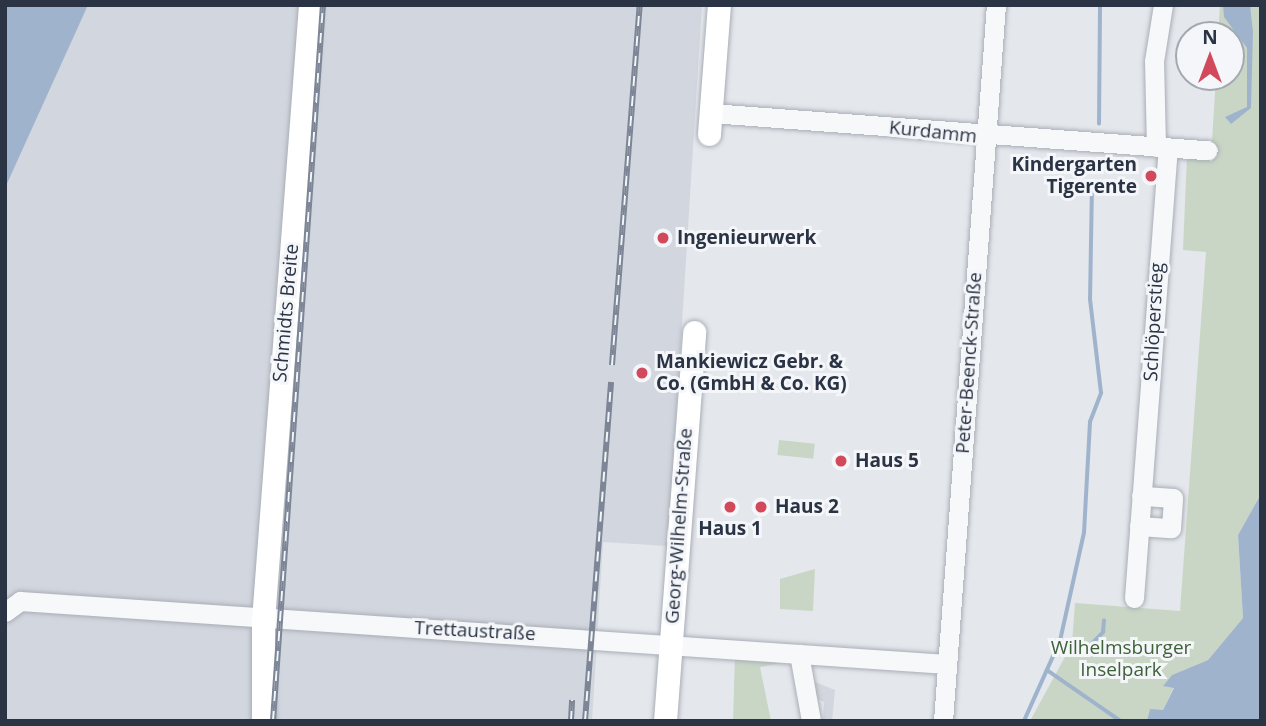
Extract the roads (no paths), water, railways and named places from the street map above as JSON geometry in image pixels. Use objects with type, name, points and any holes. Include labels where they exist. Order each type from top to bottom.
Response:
[{"type":"main road","name":"Schmidts Breite","points":[[263,721],[262,621],[310,5]]},
{"type":"main road","points":[[710,123],[719,5]]},
{"type":"main road","name":"Georg-Wilhelm-Straße","points":[[665,721],[694,332]]},
{"type":"street","name":"Peter-Beenck-Straße","points":[[943,721],[996,5]]},
{"type":"street","points":[[1162,148],[1154,61],[1163,5]]},
{"type":"street","name":"Kurdamm","points":[[710,123],[1208,150]]},
{"type":"street","name":"Schlöperstieg","points":[[1134,598],[1162,148]]},
{"type":"street","points":[[1139,526],[1171,528],[1173,498],[1141,496]]},
{"type":"street","name":"Trettaustraße","points":[[5,611],[20,601],[262,621],[670,643],[947,664]]},
{"type":"street","points":[[799,654],[811,721]]},
{"type":"water","points":[[5,5],[88,5],[5,188]]},
{"type":"water","points":[[1223,5],[1250,5],[1253,32],[1251,108],[1231,124],[1225,117],[1247,107],[1247,48],[1245,21],[1227,21]]},
{"type":"water","points":[[1261,494],[1261,721],[1147,721],[1150,709],[1163,710],[1174,688],[1163,686],[1172,675],[1208,660],[1243,618],[1238,535]]},
{"type":"waterway","points":[[1099,124],[1100,5]]},
{"type":"waterway","points":[[1024,721],[1060,641],[1084,533],[1090,422],[1101,393],[1090,300],[1092,185]]},
{"type":"waterway","points":[[1081,655],[1103,632],[1104,621]]},
{"type":"waterway","points":[[1047,670],[1121,721]]},
{"type":"railway","points":[[273,721],[323,5]]},
{"type":"railway","points":[[612,365],[640,5]]},
{"type":"railway","points":[[585,721],[611,382]]},
{"type":"railway","points":[[571,721],[572,700]]},
{"type":"place","name":"Kindergarten Tigerente","points":[[1151,176]]},
{"type":"place","name":"Ingenieurwerk","points":[[663,238]]},
{"type":"place","name":"Mankiewicz Gebr. & Co. (GmbH & Co. KG)","points":[[642,373]]},
{"type":"place","name":"Haus 5","points":[[841,461]]},
{"type":"place","name":"Haus 1","points":[[730,507]]},
{"type":"place","name":"Haus 2","points":[[761,507]]},
{"type":"park label","name":"Wilhelmsburger Inselpark","points":[[1121,659]]}]
